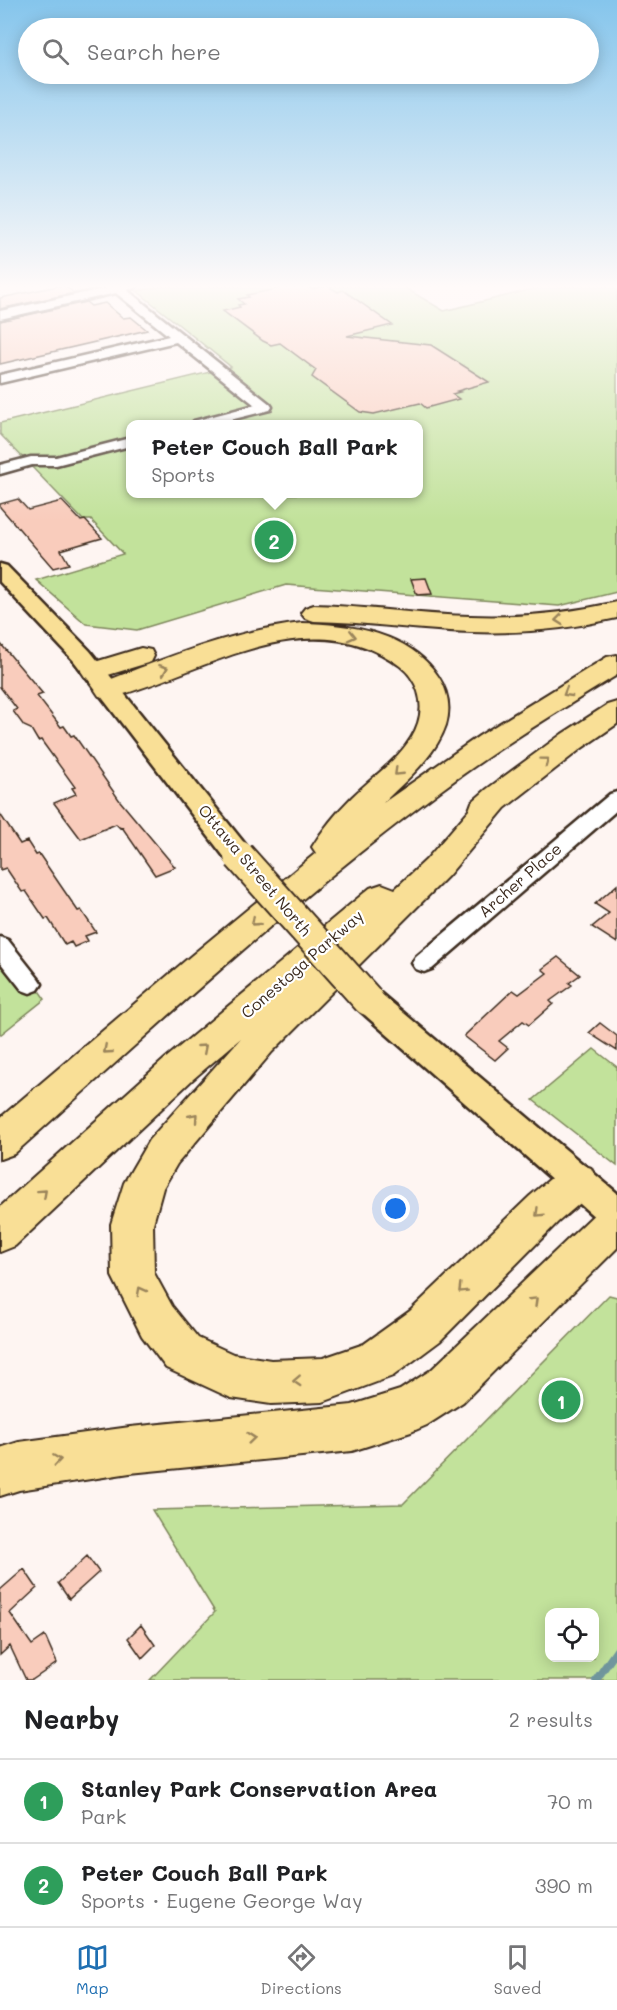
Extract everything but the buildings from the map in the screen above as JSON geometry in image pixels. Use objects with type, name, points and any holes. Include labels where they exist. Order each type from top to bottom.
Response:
[{"type":"highway","points":[[102,680],[246,621],[296,614],[343,613],[447,623],[512,625],[590,617],[617,610]]},
{"type":"highway","points":[[102,680],[236,642],[288,632],[314,631],[369,640],[399,653],[413,663],[426,677],[433,694],[434,714],[429,731],[408,762],[354,814],[299,884]]},
{"type":"highway","points":[[0,1142],[299,884],[502,732],[617,663]]},
{"type":"highway","name":"Conestoga Parkway","points":[[0,1233],[179,1069],[498,796],[617,711]]},
{"type":"highway","points":[[498,796],[437,868],[259,1042],[163,1152],[144,1183],[132,1224],[133,1276],[157,1320],[182,1353],[231,1376],[271,1382],[322,1380],[377,1361],[425,1326],[544,1209],[577,1181]]},
{"type":"highway","points":[[0,1472],[19,1466],[130,1450],[352,1428],[411,1409],[447,1386],[617,1217]]},
{"type":"main road","name":"Ottawa Street North","points":[[0,570],[102,680],[240,856],[368,1000],[617,1217]]},
{"type":"street","points":[[0,379],[63,364]]},
{"type":"street","points":[[211,364],[266,407],[215,420]]},
{"type":"street","points":[[0,470],[32,461],[56,461],[126,443]]},
{"type":"street","points":[[0,482],[43,471],[56,461]]},
{"type":"street","name":"Archer Place","points":[[424,963],[617,799]]},
{"type":"street","points":[[0,946],[30,984]]},
{"type":"green space","points":[[228,364],[617,364],[617,592],[559,606],[286,585],[137,630],[86,624],[36,580],[123,554],[91,520],[83,520],[0,434],[0,423],[231,367]]},
{"type":"green space","points":[[5,944],[45,999],[0,1035],[0,947]]},
{"type":"green space","points":[[594,1049],[617,1067],[617,1166],[533,1100]]},
{"type":"green space","points":[[609,1295],[617,1297],[617,1680],[150,1680],[215,1612],[152,1510],[403,1504]]},
{"type":"waterway","points":[[596,1680],[617,1650]]},
{"type":"place","name":"Peter Couch Ball Park","points":[[274,540]]},
{"type":"place","name":"Stanley Park Conservation Area","points":[[561,1400]]}]
